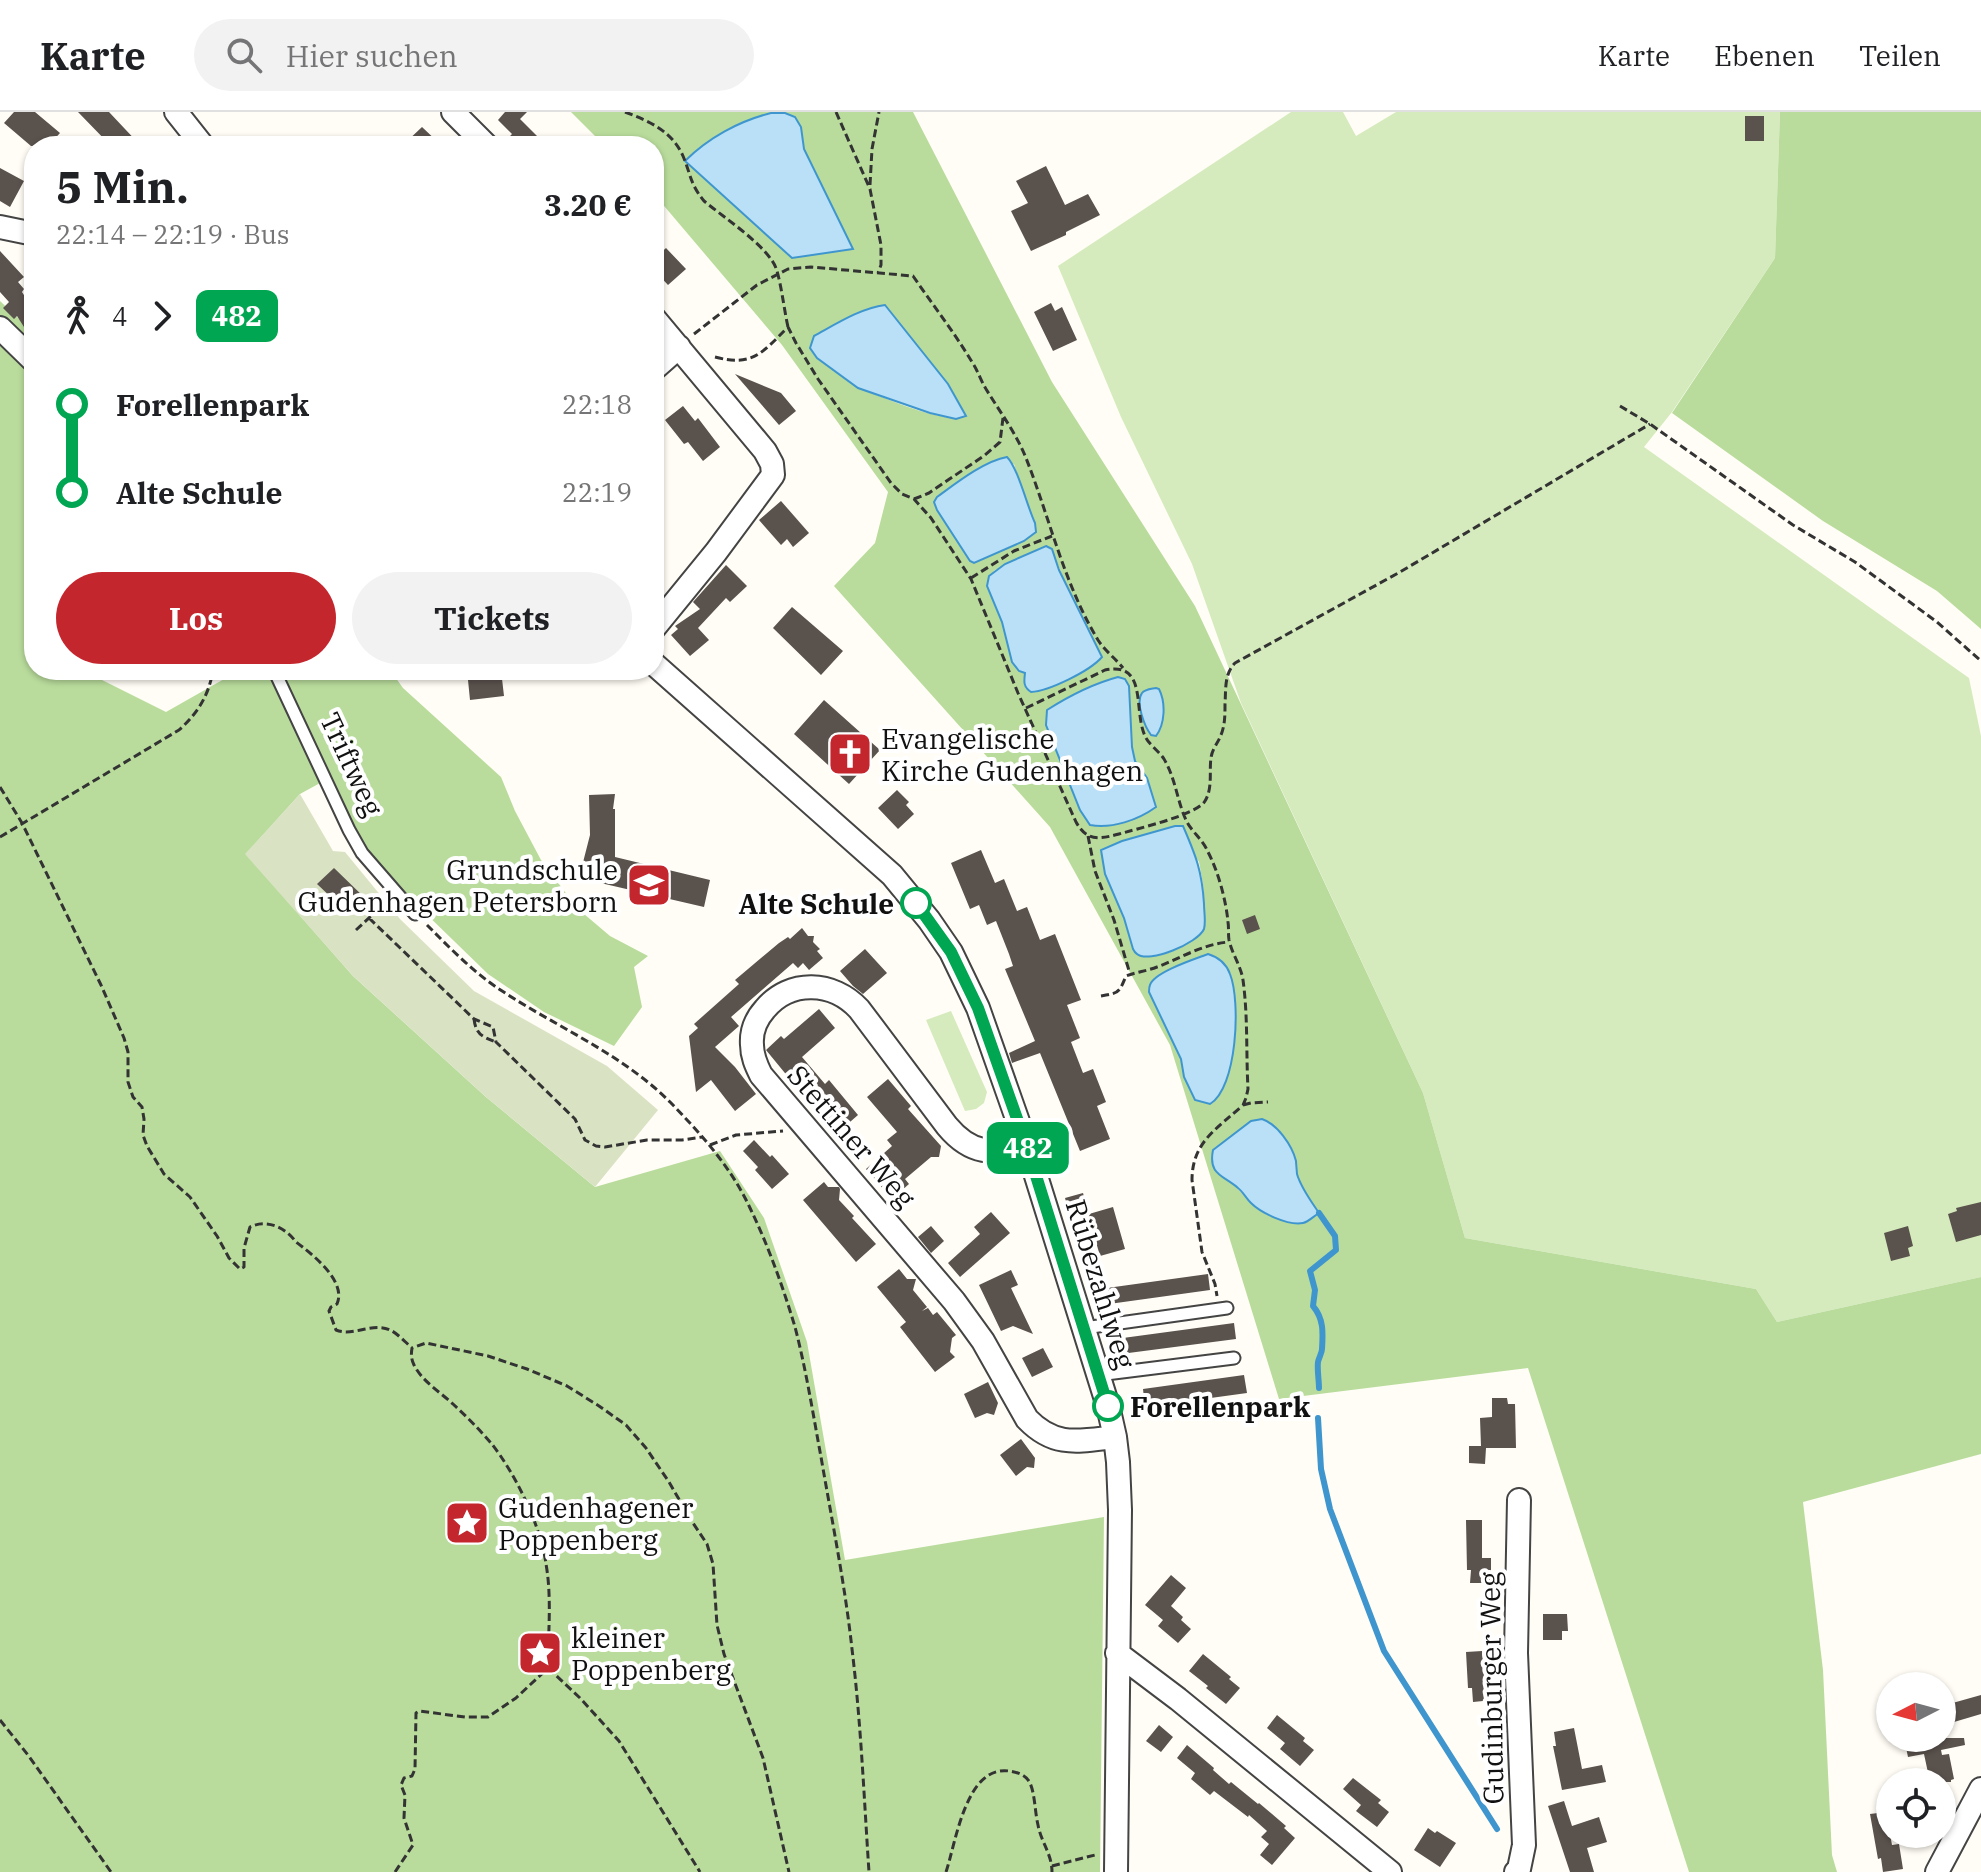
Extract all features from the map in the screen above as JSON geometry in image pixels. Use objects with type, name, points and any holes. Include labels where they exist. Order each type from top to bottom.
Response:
[{"type":"street","points":[[176,112],[195,136]]},
{"type":"street","points":[[453,112],[477,136]]},
{"type":"street","points":[[0,227],[24,232]]},
{"type":"street","points":[[0,328],[24,351]]},
{"type":"street","points":[[664,330],[765,451],[772,464],[773,475],[664,616]]},
{"type":"street","points":[[664,360],[679,347]]},
{"type":"street","name":"Rübezahlweg","points":[[664,673],[892,875],[951,952],[978,1008],[1027,1147],[1115,1437],[1120,1510],[1116,1861]]},
{"type":"street","name":"Stettiner Weg","points":[[1027,1147],[994,1152],[964,1143],[947,1126],[859,1009],[833,990],[812,986],[784,993],[767,1007],[756,1024],[751,1043],[761,1075],[954,1301],[983,1341],[1027,1419],[1048,1436],[1062,1440],[1115,1437]]},
{"type":"street","name":"Gudinburger Weg","points":[[1516,1872],[1524,1845],[1516,1653],[1519,1500]]},
{"type":"street","points":[[1117,1653],[1390,1872]]},
{"type":"street","points":[[1937,1872],[1981,1789]]},
{"type":"lane","name":"Triftweg","points":[[279,680],[355,841],[415,914]]},
{"type":"lane","points":[[1084,1328],[1223,1308]]},
{"type":"lane","points":[[1098,1375],[1234,1358]]},
{"type":"path","points":[[625,112],[653,123],[669,135],[684,158],[697,193],[763,251],[777,268],[788,327],[818,379],[891,483],[914,499],[931,518],[970,578],[1076,822],[1088,836],[1095,871],[1130,974]]},
{"type":"path","points":[[836,112],[870,189],[881,245],[878,273]]},
{"type":"path","points":[[870,189],[872,149],[879,112]]},
{"type":"path","points":[[679,347],[757,285],[788,269],[801,267],[913,276],[956,336],[1004,416],[1025,456],[1066,574],[1099,641],[1135,681],[1145,736],[1163,758],[1184,814],[1204,845],[1223,894],[1229,942],[1243,981],[1248,1089],[1243,1105],[1205,1139],[1192,1169],[1202,1252],[1223,1308]]},
{"type":"path","points":[[679,347],[732,362],[744,360],[767,348],[788,327]]},
{"type":"path","points":[[1620,406],[1793,525],[1855,562],[1937,622],[1981,661]]},
{"type":"path","points":[[914,499],[929,493],[1000,442],[1004,416]]},
{"type":"path","points":[[1088,836],[1115,835],[1184,814],[1204,804],[1209,791],[1211,759],[1224,722],[1227,675],[1235,663],[1400,572],[1650,424]]},
{"type":"path","points":[[970,578],[1014,551],[1052,536]]},
{"type":"path","points":[[1026,708],[1105,670],[1124,669]]},
{"type":"path","points":[[0,837],[179,730],[200,708],[211,680]]},
{"type":"path","points":[[0,787],[22,823],[124,1038],[128,1052],[129,1089],[142,1107],[143,1135],[164,1174],[190,1197],[229,1258],[240,1269],[244,1267],[244,1248],[250,1227],[259,1223],[275,1225],[292,1236],[333,1278],[339,1299],[329,1311],[336,1330],[344,1333],[372,1328],[390,1330],[412,1348]]},
{"type":"path","points":[[356,930],[398,894]]},
{"type":"path","points":[[415,914],[495,987],[617,1059],[657,1090],[710,1145],[750,1207],[781,1284],[797,1337],[829,1504],[851,1634],[869,1872]]},
{"type":"path","points":[[369,918],[474,1019],[493,1027],[496,1042]]},
{"type":"path","points":[[1101,996],[1116,994],[1130,974],[1155,968],[1207,945],[1229,942]]},
{"type":"path","points":[[474,1019],[478,1033],[496,1042],[579,1123],[585,1140],[596,1146],[702,1137]]},
{"type":"path","points":[[1243,1105],[1268,1102]]},
{"type":"path","points":[[710,1145],[733,1136],[756,1133]]},
{"type":"path","points":[[412,1348],[426,1343],[476,1353],[540,1374],[599,1406],[626,1425],[646,1448],[707,1544],[713,1564],[717,1625],[724,1654],[763,1758],[789,1872]]},
{"type":"path","points":[[412,1348],[412,1362],[417,1371],[489,1442],[501,1456],[521,1492],[539,1535],[546,1563],[548,1668],[619,1741],[700,1872]]},
{"type":"path","points":[[395,1872],[413,1845],[404,1818],[405,1795],[401,1785],[415,1769],[416,1713],[488,1717],[516,1698],[548,1668]]},
{"type":"path","points":[[0,1720],[111,1872]]},
{"type":"path","points":[[946,1872],[972,1794],[985,1777],[1001,1771],[1024,1775],[1030,1782],[1038,1827],[1050,1855],[1052,1872]]},
{"type":"path","points":[[1052,1866],[1116,1861]]},
{"type":"green space","points":[[571,112],[913,112],[1052,382],[1195,606],[1423,1093],[1465,1238],[1756,1289],[1777,1322],[1981,1277],[1981,1454],[1803,1502],[1823,1670],[1832,1855],[1837,1872],[1689,1872],[1528,1368],[1279,1399],[1170,1045],[1050,827],[834,586],[875,543],[888,492],[782,345],[664,206],[664,136],[595,136]],"holes":[[[801,127],[804,149],[852,249],[792,258]],[[885,305],[948,384],[966,416],[928,413],[858,388]],[[1014,464],[1027,506],[1024,541],[974,563],[937,510]],[[1052,549],[1086,627],[1095,665],[1047,688],[1026,689],[1025,673],[1012,662],[1002,622],[988,586],[989,577],[995,570]],[[1129,686],[1132,746],[1135,761],[1147,778],[1114,825],[1090,825],[1080,810],[1046,717],[1047,710],[1084,689]],[[1175,826],[1199,862],[1205,927],[1178,949],[1153,956],[1138,954],[1133,949],[1124,918],[1105,874],[1101,850]],[[1262,1119],[1273,1125],[1294,1155],[1301,1184],[1319,1213],[1303,1223],[1288,1222],[1265,1214],[1237,1188],[1251,1121]]]},
{"type":"green space","points":[[1291,112],[1343,112],[1356,136],[1396,112],[1780,112],[1775,258],[1672,412],[1644,447],[1969,678],[1981,736],[1981,1277],[1777,1322],[1756,1289],[1465,1238],[1423,1093],[1241,703],[1192,564],[1121,417],[1058,266]]},
{"type":"green space","points":[[1780,112],[1981,112],[1981,629],[1937,591],[1823,521],[1672,413],[1775,258]]},
{"type":"green space","points":[[0,301],[24,324],[24,680],[102,680],[166,712],[222,680],[397,680],[501,777],[541,860],[577,908],[610,936],[648,956],[634,967],[642,1007],[614,1046],[544,1012],[488,974],[419,907],[364,847],[331,777],[300,794],[246,854],[353,976],[486,1097],[595,1187],[720,1151],[764,1218],[807,1342],[845,1560],[1104,1517],[1100,1872],[0,1872]]},
{"type":"green space","points":[[300,794],[333,851],[345,852],[400,919],[474,991],[607,1066],[658,1110],[595,1187],[486,1097],[353,976],[245,854]]},
{"type":"green space","points":[[951,1011],[987,1092],[984,1103],[976,1109],[965,1111],[926,1020]]},
{"type":"water","points":[[771,113],[795,117],[801,127],[804,149],[853,249],[792,258],[685,161],[725,131]]},
{"type":"water","points":[[885,305],[948,384],[966,416],[956,419],[930,413],[858,388],[817,358],[810,348],[814,336],[858,313]]},
{"type":"water","points":[[1007,457],[1019,478],[1036,532],[1024,541],[974,563],[934,502],[970,474]]},
{"type":"water","points":[[1046,546],[1052,549],[1059,570],[1102,657],[1069,679],[1031,692],[1025,686],[1025,673],[1012,662],[1002,622],[987,586],[989,576],[1005,564]]},
{"type":"water","points":[[1118,677],[1125,679],[1129,686],[1135,761],[1147,778],[1156,807],[1124,822],[1107,826],[1090,825],[1080,810],[1046,725],[1047,710],[1081,691]]},
{"type":"water","points":[[1156,688],[1163,701],[1164,713],[1156,736],[1151,735],[1146,726],[1140,697],[1148,689]]},
{"type":"water","points":[[1183,826],[1198,864],[1203,892],[1204,929],[1193,940],[1173,950],[1143,956],[1133,949],[1124,918],[1105,874],[1101,850]]},
{"type":"water","points":[[1208,954],[1221,961],[1230,974],[1236,1023],[1226,1081],[1210,1104],[1195,1100],[1184,1077],[1181,1059],[1149,992],[1150,985],[1159,975]]},
{"type":"water","points":[[1262,1119],[1273,1125],[1287,1142],[1296,1161],[1301,1184],[1319,1213],[1305,1222],[1283,1221],[1261,1211],[1215,1170],[1213,1150],[1251,1121]]},
{"type":"building","points":[[14,112],[35,112],[60,133],[57,136],[24,136],[24,140],[4,123]]},
{"type":"building","points":[[78,112],[109,112],[132,136],[101,136]]},
{"type":"building","points":[[505,112],[527,112],[520,119],[537,136],[510,136],[512,134],[498,120]]},
{"type":"building","points":[[1745,116],[1764,116],[1764,141],[1745,141]]},
{"type":"building","points":[[422,127],[431,136],[413,136]]},
{"type":"building","points":[[1046,166],[1065,205],[1088,194],[1100,215],[1031,251],[1011,211],[1028,203],[1016,181]]},
{"type":"building","points":[[0,168],[24,181],[10,207],[0,201]]},
{"type":"building","points":[[666,248],[686,269],[668,285],[664,281]]},
{"type":"building","points":[[0,251],[24,277],[18,282],[24,289],[24,327],[17,316],[14,319],[3,308],[9,302],[0,292]]},
{"type":"building","points":[[1051,303],[1055,311],[1062,307],[1077,340],[1053,351],[1034,312]]},
{"type":"building","points":[[735,374],[781,393],[796,411],[779,425]]},
{"type":"building","points":[[683,406],[695,421],[698,418],[720,447],[703,461],[665,420]]},
{"type":"building","points":[[781,501],[809,533],[793,547],[787,539],[781,545],[759,520]]},
{"type":"building","points":[[726,565],[747,586],[730,602],[726,598],[698,628],[709,640],[690,656],[671,635],[678,629],[675,626],[700,609],[693,602]]},
{"type":"building","points":[[792,607],[843,651],[821,675],[773,628]]},
{"type":"building","points":[[468,680],[502,680],[504,696],[470,700]]},
{"type":"building","points":[[824,700],[880,750],[849,784],[794,734]]},
{"type":"building","points":[[897,790],[909,802],[906,805],[914,814],[898,829],[878,808]]},
{"type":"building","points":[[615,794],[615,857],[710,880],[704,907],[579,878],[590,835],[589,795]]},
{"type":"building","points":[[981,850],[995,883],[1004,879],[1017,911],[1027,907],[1040,940],[1055,934],[1081,1000],[1067,1005],[1080,1038],[1071,1042],[1083,1073],[1093,1069],[1106,1102],[1097,1106],[1110,1139],[1080,1151],[1040,1053],[1012,1063],[1009,1053],[1035,1041],[1005,969],[1013,966],[996,921],[987,925],[979,905],[970,909],[951,863]]},
{"type":"building","points":[[334,868],[366,899],[350,915],[317,884]]},
{"type":"building","points":[[1255,915],[1260,929],[1247,934],[1242,920]]},
{"type":"building","points":[[802,928],[808,936],[814,936],[813,942],[823,958],[809,970],[803,963],[798,968],[793,963],[731,1017],[739,1026],[715,1047],[756,1094],[735,1111],[711,1080],[696,1092],[689,1036],[698,1028],[694,1024],[739,984],[735,980]]},
{"type":"building","points":[[865,949],[887,973],[863,994],[840,971]]},
{"type":"building","points":[[819,1009],[835,1028],[802,1057],[825,1084],[829,1080],[858,1115],[835,1135],[816,1113],[822,1108],[793,1074],[789,1078],[766,1050]]},
{"type":"building","points":[[888,1079],[911,1106],[908,1109],[941,1146],[939,1157],[931,1157],[905,1179],[909,1184],[892,1199],[866,1169],[892,1146],[887,1140],[897,1132],[867,1097]]},
{"type":"building","points":[[754,1140],[789,1174],[772,1189],[743,1151]]},
{"type":"building","points":[[824,1182],[828,1187],[839,1187],[839,1200],[876,1244],[856,1262],[803,1200]]},
{"type":"building","points":[[1083,1193],[1089,1214],[1113,1207],[1125,1249],[1100,1256],[1088,1214],[1071,1219],[1065,1198]]},
{"type":"building","points":[[1981,1202],[1981,1235],[1956,1242],[1948,1214],[1957,1211],[1956,1208]]},
{"type":"building","points":[[991,1212],[1010,1233],[960,1277],[948,1263],[980,1234],[974,1227]]},
{"type":"building","points":[[931,1226],[944,1241],[931,1253],[918,1237]]},
{"type":"building","points":[[1908,1226],[1913,1246],[1908,1248],[1910,1256],[1891,1261],[1884,1233]]},
{"type":"building","points":[[899,1269],[907,1279],[916,1279],[913,1290],[927,1307],[922,1311],[928,1308],[933,1315],[937,1312],[956,1335],[952,1338],[950,1352],[955,1357],[935,1372],[900,1327],[906,1322],[877,1287]]},
{"type":"building","points":[[1011,1270],[1018,1285],[1011,1288],[1033,1334],[1013,1326],[1001,1331],[979,1285]]},
{"type":"building","points":[[1208,1274],[1210,1290],[1109,1304],[1107,1288]]},
{"type":"building","points":[[1234,1323],[1236,1339],[1113,1355],[1108,1340]]},
{"type":"building","points":[[1043,1348],[1053,1367],[1032,1377],[1022,1358]]},
{"type":"building","points":[[1244,1375],[1247,1393],[1145,1407],[1143,1389]]},
{"type":"building","points":[[988,1382],[998,1403],[994,1415],[987,1413],[975,1418],[964,1394]]},
{"type":"building","points":[[1492,1398],[1507,1398],[1508,1404],[1515,1404],[1516,1448],[1486,1448],[1485,1464],[1469,1463],[1469,1446],[1481,1446],[1480,1418],[1492,1417]]},
{"type":"building","points":[[1021,1439],[1035,1458],[1034,1468],[1027,1467],[1016,1476],[1000,1455]]},
{"type":"building","points":[[1466,1520],[1482,1520],[1482,1558],[1491,1558],[1491,1583],[1470,1583]]},
{"type":"building","points":[[1171,1575],[1186,1588],[1171,1606],[1191,1629],[1178,1643],[1158,1626],[1163,1620],[1145,1605]]},
{"type":"building","points":[[1543,1614],[1567,1614],[1568,1631],[1562,1631],[1562,1640],[1543,1640]]},
{"type":"building","points":[[1482,1651],[1484,1675],[1492,1675],[1493,1700],[1473,1702],[1472,1688],[1468,1688],[1466,1652]]},
{"type":"building","points":[[1203,1654],[1240,1688],[1226,1704],[1189,1671]]},
{"type":"building","points":[[1981,1695],[1981,1714],[1956,1721],[1956,1702]]},
{"type":"building","points":[[1277,1715],[1305,1738],[1303,1741],[1314,1750],[1300,1766],[1280,1749],[1285,1743],[1267,1728]]},
{"type":"building","points":[[1159,1725],[1173,1737],[1161,1752],[1146,1741]]},
{"type":"building","points":[[1574,1728],[1582,1769],[1602,1765],[1606,1782],[1562,1790],[1553,1746],[1556,1746],[1554,1732]]},
{"type":"building","points":[[1956,1738],[1964,1738],[1965,1745],[1956,1747]]},
{"type":"building","points":[[1187,1745],[1229,1784],[1231,1782],[1286,1826],[1284,1828],[1295,1838],[1272,1865],[1260,1855],[1269,1844],[1261,1837],[1267,1831],[1214,1791],[1210,1795],[1191,1779],[1195,1773],[1177,1758]]},
{"type":"building","points":[[1907,1752],[1941,1752],[1942,1755],[1949,1754],[1952,1768],[1927,1768],[1924,1754],[1908,1757]]},
{"type":"building","points":[[1353,1778],[1381,1800],[1378,1803],[1389,1812],[1377,1827],[1356,1811],[1361,1805],[1343,1789]]},
{"type":"building","points":[[1564,1801],[1572,1826],[1599,1817],[1607,1842],[1587,1848],[1594,1872],[1570,1872],[1548,1806]]},
{"type":"building","points":[[1876,1813],[1876,1848],[1870,1814]]},
{"type":"building","points":[[1428,1828],[1456,1843],[1440,1867],[1414,1850]]},
{"type":"building","points":[[1876,1848],[1900,1848],[1903,1869],[1883,1872],[1881,1858],[1878,1859]]},
{"type":"waterway","points":[[1319,1213],[1335,1236],[1336,1250],[1310,1271],[1315,1290],[1313,1306],[1321,1321],[1322,1332],[1322,1351],[1318,1360],[1319,1388]]},
{"type":"waterway","points":[[1318,1418],[1321,1469],[1330,1509],[1384,1651],[1497,1829]]},
{"type":"bus line","name":"482","points":[[916,903],[951,952],[978,1008],[1027,1147],[1108,1406]]},
{"type":"place","name":"Evangelische Kirche Gudenhagen","points":[[850,754]]},
{"type":"place","name":"Grundschule Gudenhagen Petersborn","points":[[649,885]]},
{"type":"place","name":"Alte Schule","points":[[916,903]]},
{"type":"place","name":"Forellenpark","points":[[1108,1406]]},
{"type":"place","name":"Gudenhagener Poppenberg","points":[[467,1523]]},
{"type":"place","name":"kleiner Poppenberg","points":[[540,1653]]}]
